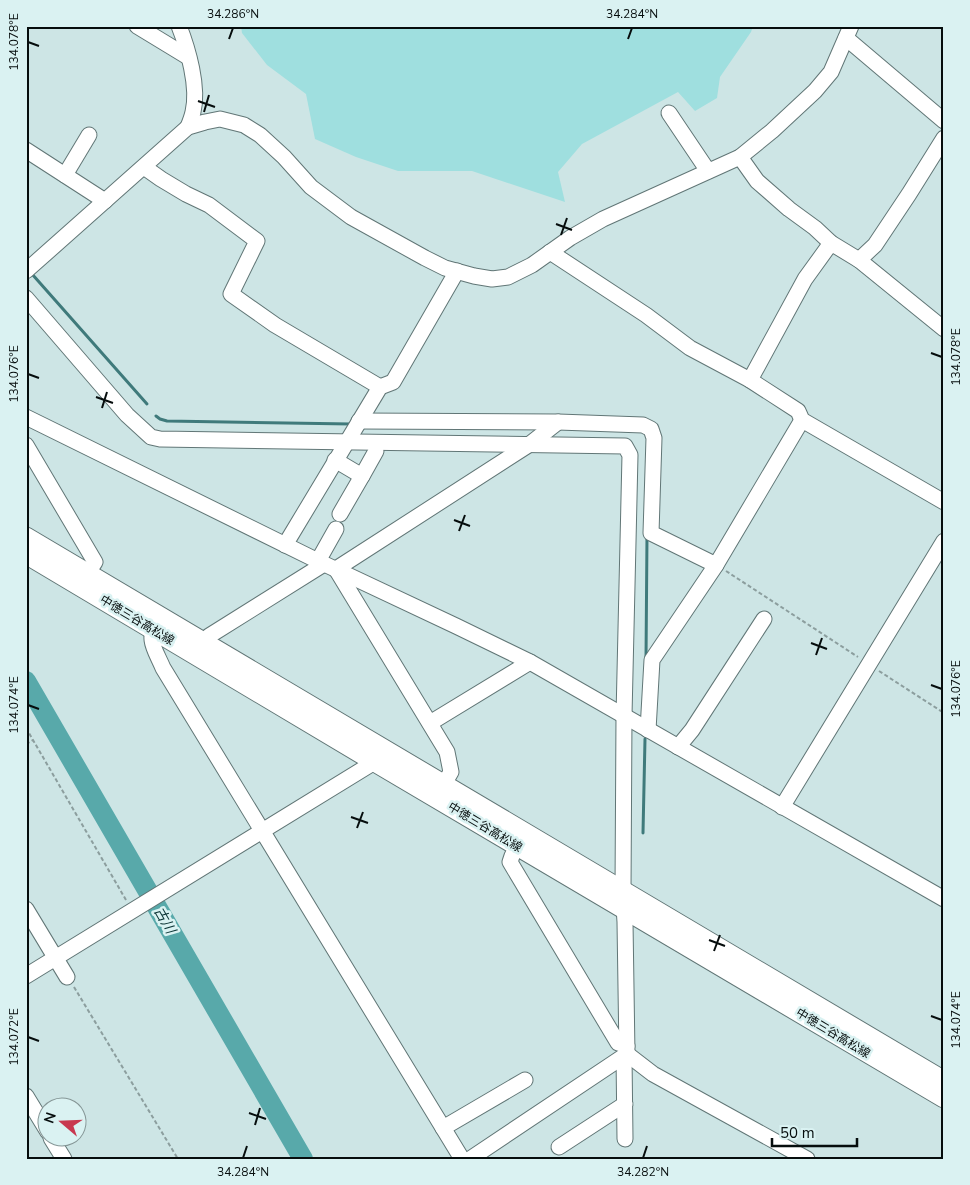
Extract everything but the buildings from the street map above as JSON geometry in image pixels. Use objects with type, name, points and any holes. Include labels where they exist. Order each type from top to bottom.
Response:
[{"type":"main road","name":"中徳三谷高松線","points":[[26,537],[84,580]]},
{"type":"main road","name":"中徳三谷高松線","points":[[26,554],[84,580],[156,622],[624,901],[944,1098]]},
{"type":"main road","name":"中徳三谷高松線","points":[[156,622],[204,643],[382,757]]},
{"type":"main road","name":"中徳三谷高松線","points":[[901,1072],[944,1081]]},
{"type":"street","points":[[137,26],[188,57]]},
{"type":"street","points":[[179,26],[194,79],[194,112],[188,127]]},
{"type":"street","points":[[26,271],[188,127],[220,119],[244,126],[260,135],[284,157],[311,187],[351,217],[445,268],[492,279],[508,277],[532,265],[603,219],[740,157],[772,131],[815,91],[830,72],[849,32],[944,121]]},
{"type":"street","points":[[669,113],[708,171]]},
{"type":"street","points":[[65,175],[89,135]]},
{"type":"street","points":[[859,260],[875,245],[944,138]]},
{"type":"street","points":[[26,150],[105,202]]},
{"type":"street","points":[[740,157],[757,181],[789,209],[815,228],[831,243],[859,260],[944,329]]},
{"type":"street","points":[[144,167],[186,194],[209,205],[257,241],[231,294],[275,325],[380,387]]},
{"type":"street","points":[[750,380],[804,279],[831,243]]},
{"type":"street","points":[[550,252],[646,315],[690,348],[750,380],[798,411],[802,420],[944,502]]},
{"type":"street","points":[[285,544],[380,387],[393,382],[457,271]]},
{"type":"street","points":[[26,298],[127,415],[151,437],[160,439],[625,446],[630,455],[624,716],[625,1139]]},
{"type":"street","points":[[26,416],[326,565],[530,662],[944,899]]},
{"type":"street","points":[[648,730],[652,660],[716,565],[802,420]]},
{"type":"street","points":[[359,421],[643,424],[651,429],[654,438],[651,533],[716,565]]},
{"type":"street","points":[[204,643],[209,636],[530,444],[558,422]]},
{"type":"street","points":[[26,445],[95,562],[84,580]]},
{"type":"street","points":[[340,514],[376,451]]},
{"type":"street","points":[[335,460],[362,476]]},
{"type":"street","points":[[336,529],[326,565],[447,752],[451,772],[440,791]]},
{"type":"street","points":[[782,806],[944,541]]},
{"type":"street","points":[[678,747],[692,730],[764,619]]},
{"type":"street","points":[[156,622],[151,641],[163,668],[462,1159]]},
{"type":"street","points":[[430,723],[530,662]]},
{"type":"street","points":[[26,976],[382,757]]},
{"type":"street","points":[[520,839],[510,862],[618,1043],[626,1052],[653,1074],[807,1159]]},
{"type":"street","points":[[26,909],[70,982]]},
{"type":"street","points":[[470,1159],[626,1052]]},
{"type":"street","points":[[443,1128],[525,1080]]},
{"type":"street","points":[[26,1096],[38,1116]]},
{"type":"street","points":[[559,1147],[625,1104]]},
{"type":"street","points":[[57,1148],[64,1159]]},
{"type":"path","points":[[716,565],[944,714]]},
{"type":"path","points":[[26,728],[135,909]]},
{"type":"path","points":[[26,744],[34,740]]},
{"type":"path","points":[[70,982],[178,1159]]},
{"type":"shaded area","points":[[241,26],[753,26],[751,32],[720,77],[717,98],[695,111],[678,92],[582,144],[558,172],[565,202],[472,171],[398,171],[356,157],[315,139],[306,94],[267,65],[242,33]]},
{"type":"waterway","points":[[32,274],[147,404]]},
{"type":"waterway","points":[[156,416],[167,421],[351,424]]},
{"type":"waterway","points":[[646,659],[647,535]]},
{"type":"waterway","name":"古川","points":[[26,681],[303,1159]]},
{"type":"waterway","points":[[643,833],[645,739]]}]
